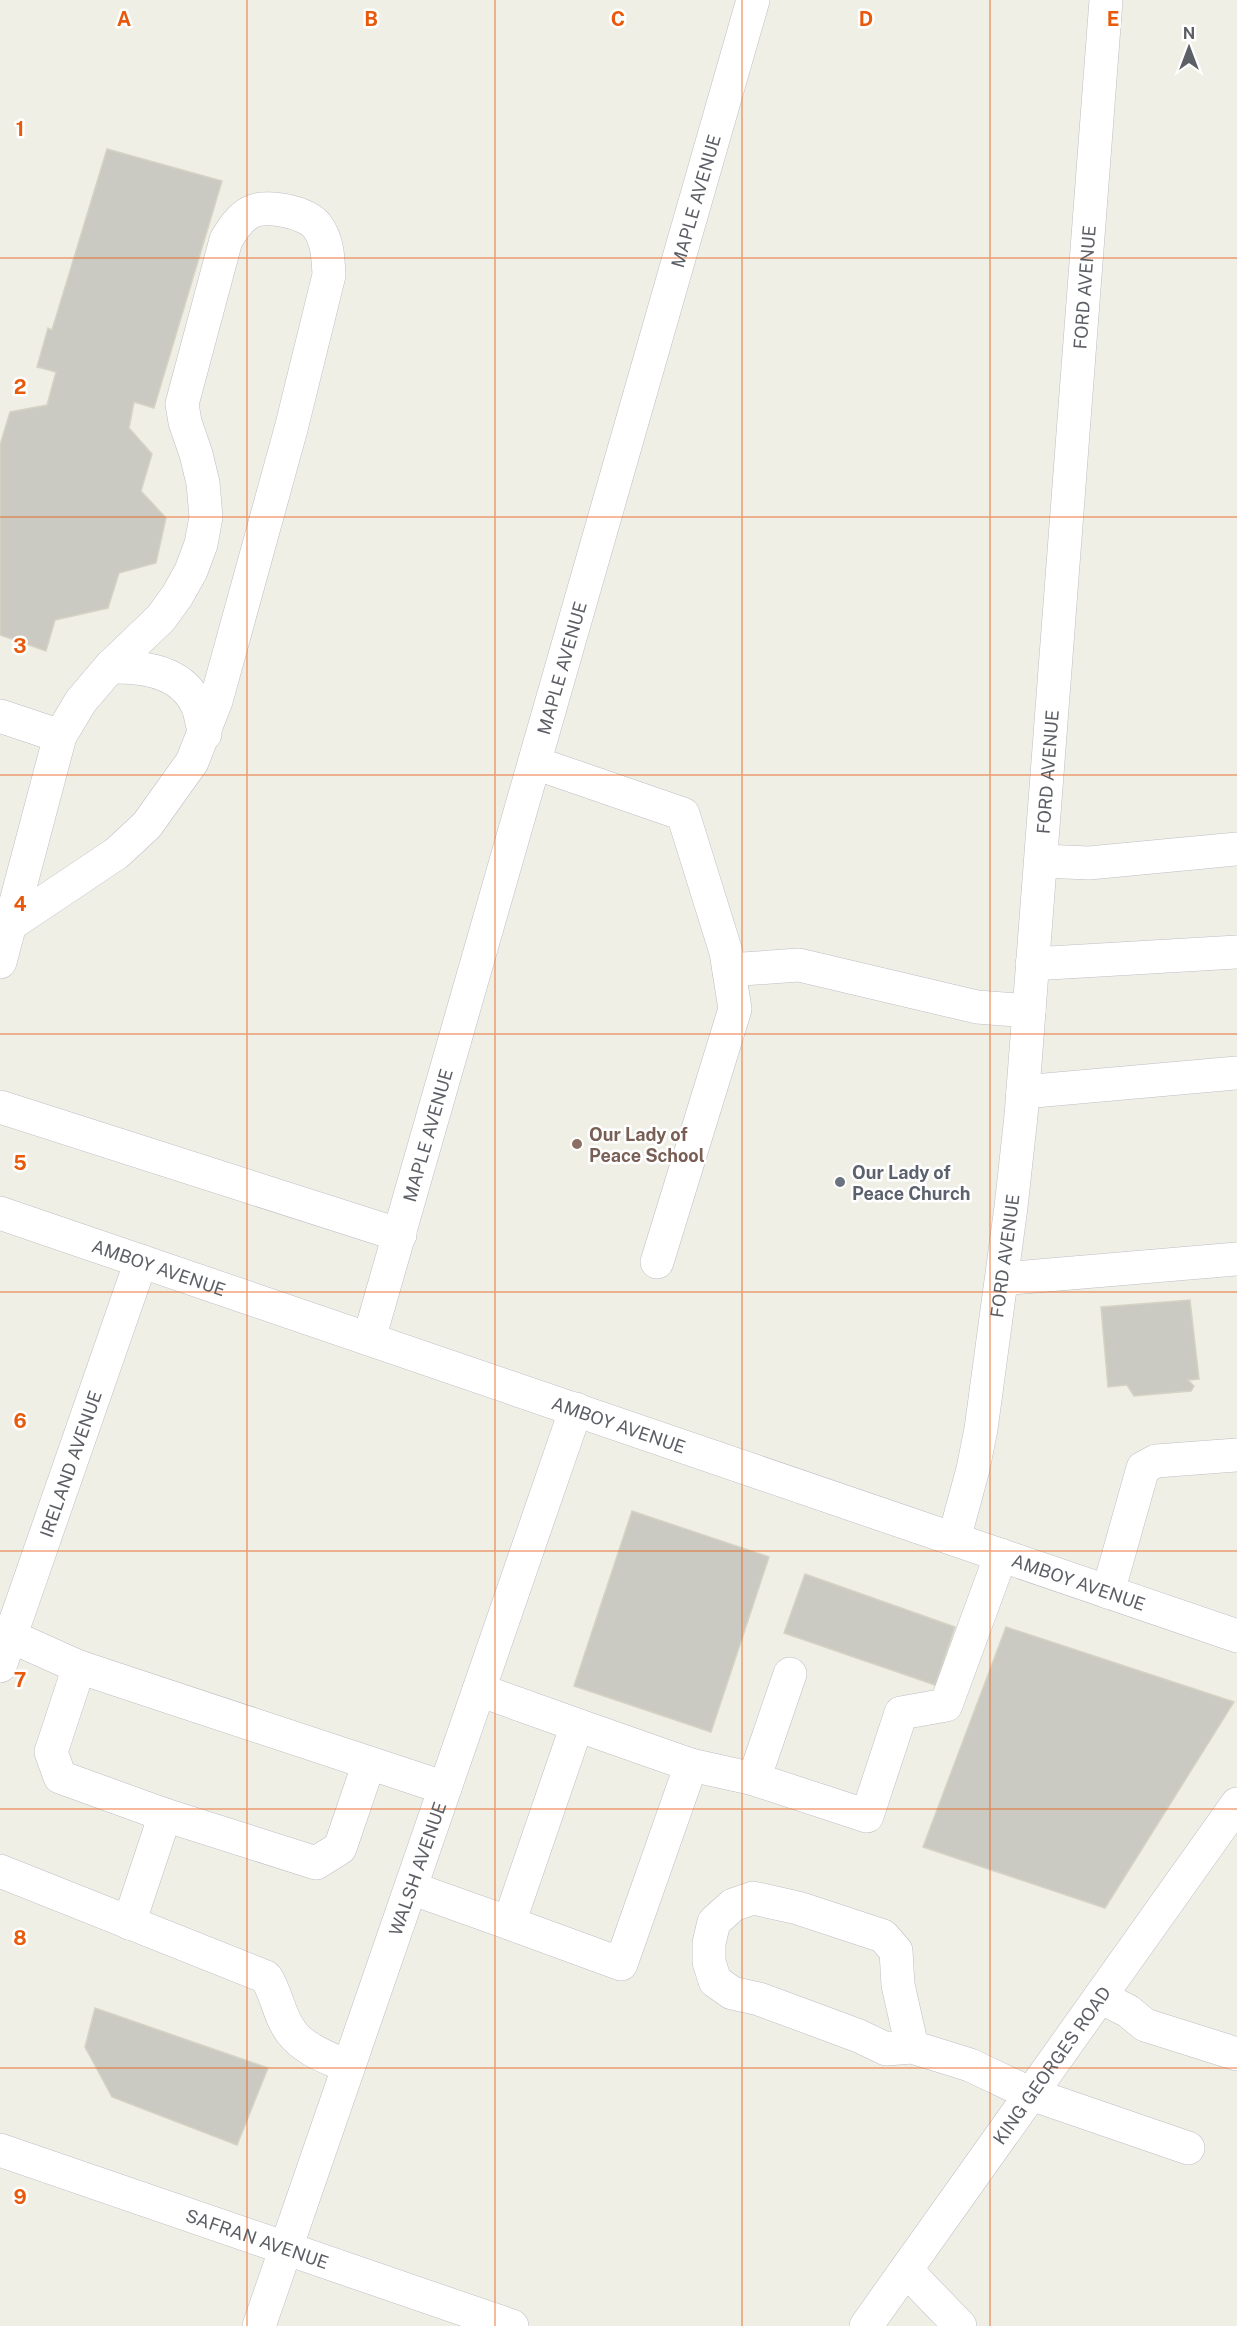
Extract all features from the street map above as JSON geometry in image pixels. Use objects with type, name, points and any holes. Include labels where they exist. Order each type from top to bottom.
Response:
[{"type":"street","name":"MAPLE AVENUE","points":[[369,1339],[753,0]]},
{"type":"street","name":"FORD AVENUE","points":[[954,1539],[979,1439],[1017,1159],[1106,0]]},
{"type":"street","points":[[0,962],[60,736],[81,700],[110,667],[166,611],[191,571],[201,544],[206,517],[203,483],[182,404],[226,240],[235,226],[251,211],[275,209],[299,214],[316,225],[328,249],[329,275],[288,441],[205,734],[192,762],[134,839],[11,924]]},
{"type":"street","points":[[110,667],[131,666],[171,676],[187,688],[197,706],[205,734]]},
{"type":"street","points":[[0,716],[60,736]]},
{"type":"street","points":[[535,763],[683,814],[726,952],[735,1009],[657,1262]]},
{"type":"street","points":[[1041,861],[1089,863],[1237,849]]},
{"type":"street","points":[[1032,964],[1237,952]]},
{"type":"street","points":[[729,970],[799,965],[977,1007],[1029,1011]]},
{"type":"street","points":[[1023,1092],[1237,1073]]},
{"type":"street","points":[[0,1107],[400,1235]]},
{"type":"street","name":"AMBOY AVENUE","points":[[0,1213],[1237,1636]]},
{"type":"street","points":[[1002,1279],[1237,1259]]},
{"type":"street","name":"IRELAND AVENUE","points":[[5,1651],[141,1261]]},
{"type":"street","name":"WALSH AVENUE","points":[[259,2326],[576,1409]]},
{"type":"street","points":[[1108,1592],[1143,1468],[1156,1461],[1237,1455]]},
{"type":"street","points":[[479,1690],[692,1764],[754,1779],[867,1816],[901,1713],[946,1705],[1001,1555]]},
{"type":"street","points":[[5,1651],[79,1667],[445,1788]]},
{"type":"street","points":[[79,1667],[51,1752],[60,1777],[165,1815],[316,1863],[340,1848],[369,1763]]},
{"type":"street","points":[[754,1779],[790,1674]]},
{"type":"street","points":[[509,1923],[577,1725]]},
{"type":"street","points":[[411,1888],[621,1964],[692,1764]]},
{"type":"street","name":"KING GEORGES ROAD","points":[[866,2326],[1237,1804]]},
{"type":"street","points":[[129,1923],[165,1815]]},
{"type":"street","points":[[0,1871],[266,1977],[292,2033],[309,2049],[348,2067]]},
{"type":"street","points":[[912,2047],[898,1985],[896,1951],[883,1936],[798,1908],[753,1898],[732,1905],[714,1922],[709,1943],[709,1962],[715,1981],[732,1993],[759,1999],[859,2036],[886,2049],[912,2047],[970,2065],[1031,2094],[1188,2148]]},
{"type":"street","points":[[1100,1997],[1128,2012],[1145,2025],[1237,2054]]},
{"type":"street","name":"SAFRAN AVENUE","points":[[0,2150],[512,2326]]},
{"type":"street","points":[[906,2270],[960,2326]]},
{"type":"building","points":[[107,149],[222,181],[154,408],[134,402],[129,428],[152,454],[141,491],[166,518],[156,563],[119,573],[108,608],[55,620],[46,651],[0,635],[0,445],[10,412],[47,405],[56,372],[37,367],[48,328],[52,330]]},
{"type":"building","points":[[1190,1300],[1199,1379],[1188,1380],[1194,1386],[1191,1391],[1134,1396],[1127,1385],[1108,1387],[1101,1307]]},
{"type":"building","points":[[632,1511],[769,1557],[711,1732],[574,1686]]},
{"type":"building","points":[[805,1574],[955,1627],[935,1685],[784,1633]]},
{"type":"building","points":[[1006,1627],[1234,1702],[1105,1908],[923,1847]]},
{"type":"building","points":[[95,2008],[268,2068],[237,2145],[112,2097],[85,2047]]},
{"type":"place","name":"Our Lady of Peace School","points":[[577,1144]]},
{"type":"place","name":"Our Lady of Peace Church","points":[[840,1182]]}]
